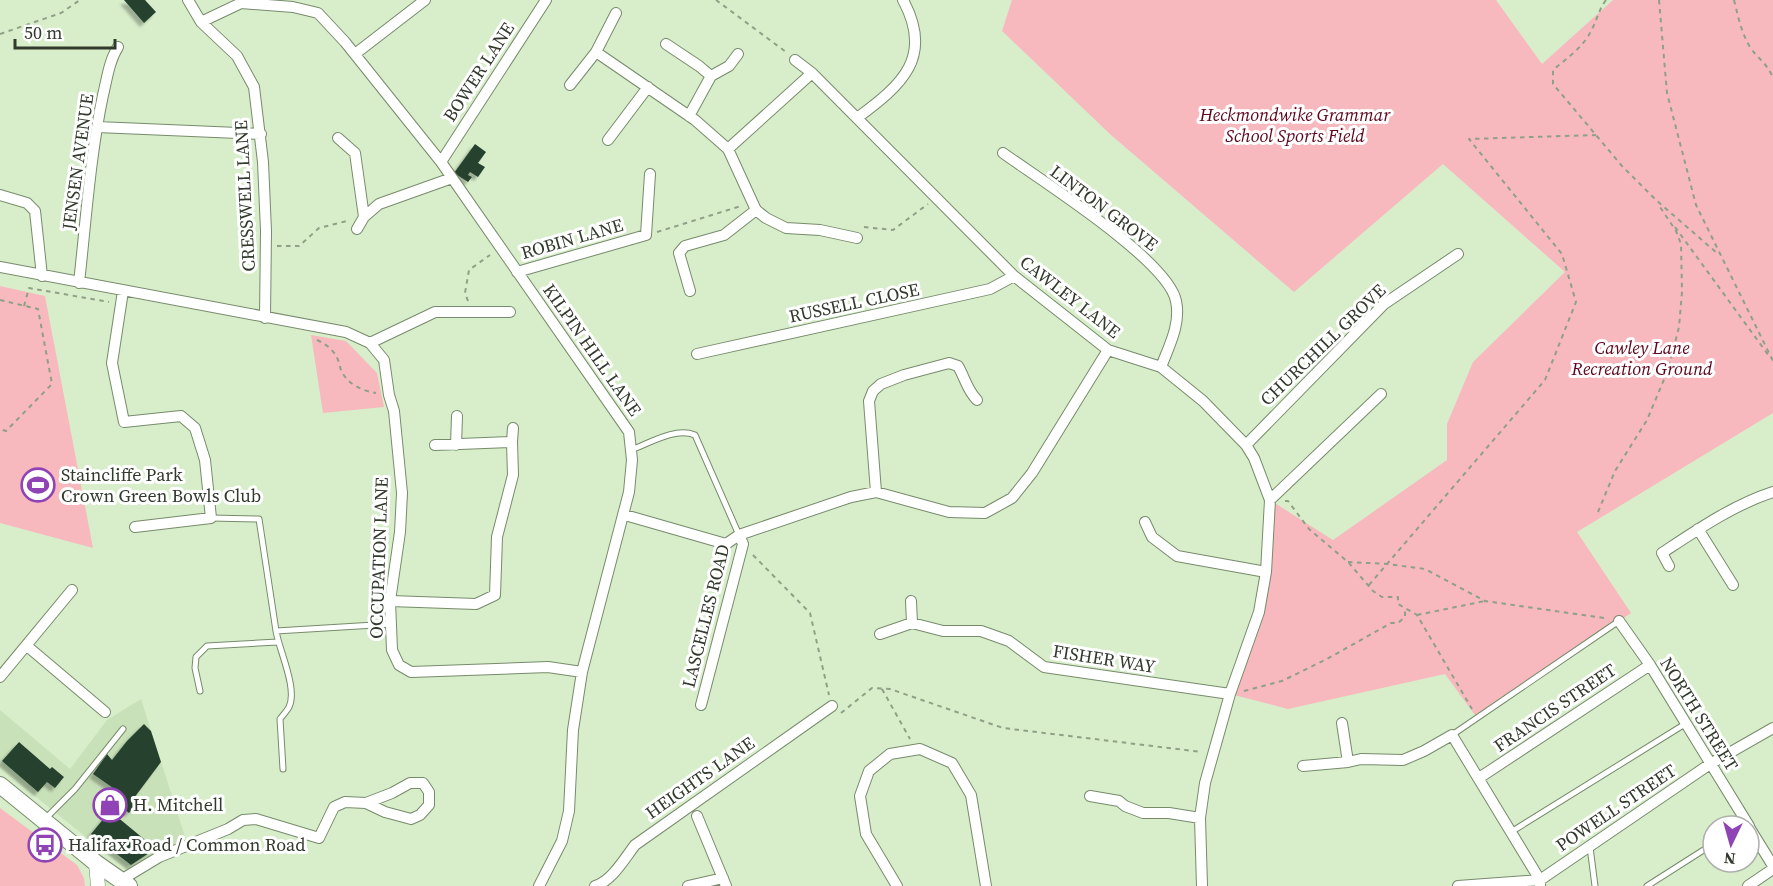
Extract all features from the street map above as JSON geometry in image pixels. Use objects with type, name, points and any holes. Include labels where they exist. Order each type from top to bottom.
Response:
[{"type":"main road","points":[[0,785],[96,863],[125,883]]},
{"type":"street","name":"CRESSWELL LANE","points":[[188,0],[201,22],[237,56],[254,87],[261,134],[266,246],[264,318]]},
{"type":"street","points":[[355,54],[425,0]]},
{"type":"street","name":"BOWER LANE","points":[[441,162],[546,0]]},
{"type":"street","points":[[857,118],[887,96],[900,81],[912,61],[916,42],[912,18],[903,0]]},
{"type":"street","name":"KILPIN HILL LANE","points":[[201,22],[241,3],[293,7],[318,13],[355,54],[441,162],[629,432],[632,460],[629,492],[625,515],[582,672],[573,730],[569,811],[562,841],[539,886]]},
{"type":"street","points":[[570,86],[596,52],[616,13]]},
{"type":"street","points":[[666,44],[711,76]]},
{"type":"street","name":"JENSEN AVENUE","points":[[79,283],[97,127],[110,65],[118,47]]},
{"type":"street","points":[[596,52],[689,116],[728,149],[754,206],[766,218],[786,228],[857,232]]},
{"type":"street","points":[[689,116],[711,76],[729,66],[738,54]]},
{"type":"street","name":"CAWLEY LANE","points":[[795,60],[812,73],[1014,276],[1108,350],[1161,367],[1203,401],[1246,445],[1254,458],[1270,500],[1266,572],[1259,612],[1230,694],[1205,783],[1200,818],[1202,886]]},
{"type":"street","points":[[728,149],[812,73]]},
{"type":"street","points":[[608,140],[648,87]]},
{"type":"street","points":[[97,127],[261,134]]},
{"type":"street","points":[[338,138],[356,153],[364,217]]},
{"type":"street","name":"LINTON GROVE","points":[[1002,153],[1129,243],[1165,279],[1176,299],[1177,323],[1161,367]]},
{"type":"street","name":"ROBIN LANE","points":[[517,272],[646,235],[650,174]]},
{"type":"street","points":[[357,229],[364,217],[379,204],[452,178]]},
{"type":"street","points":[[0,195],[27,203],[35,211],[42,276]]},
{"type":"street","points":[[690,291],[679,253],[685,246],[724,235],[754,206]]},
{"type":"street","name":"CHURCHILL GROVE","points":[[1246,445],[1384,304],[1458,254]]},
{"type":"street","points":[[0,267],[346,332],[370,342],[435,312],[510,312]]},
{"type":"street","name":"RUSSELL CLOSE","points":[[698,354],[990,290],[1014,276]]},
{"type":"street","points":[[123,291],[112,363],[124,422],[181,416],[195,428],[205,460],[212,518],[135,527]]},
{"type":"street","name":"OCCUPATION LANE","points":[[370,342],[384,360],[389,395],[394,411],[402,493],[400,532],[390,601],[392,650],[399,665],[411,672],[548,667],[582,672]]},
{"type":"street","points":[[625,515],[726,544],[851,497],[876,492],[949,512],[985,513],[1012,498],[1032,473],[1108,350]]},
{"type":"street","points":[[876,492],[869,401],[873,391],[881,384],[904,375],[949,363],[958,366],[968,391],[977,400]]},
{"type":"street","points":[[1270,500],[1381,394]]},
{"type":"street","points":[[456,445],[457,416]]},
{"type":"street","points":[[390,601],[476,604],[495,596],[497,537],[513,475],[513,428]]},
{"type":"street","points":[[435,445],[512,442]]},
{"type":"street","points":[[1670,566],[1662,553],[1750,499],[1773,492]]},
{"type":"street","points":[[1145,522],[1148,540],[1177,556],[1266,572]]},
{"type":"street","points":[[1698,529],[1734,585]]},
{"type":"street","name":"LASCELLES ROAD","points":[[701,705],[741,539]]},
{"type":"street","points":[[0,677],[72,590]]},
{"type":"street","points":[[880,634],[912,623],[911,601]]},
{"type":"street","name":"NORTH STREET","points":[[1619,621],[1650,665],[1740,814]]},
{"type":"street","name":"FISHER WAY","points":[[912,623],[943,631],[981,631],[1009,641],[1044,667],[1230,694]]},
{"type":"street","points":[[27,646],[105,712]]},
{"type":"street","name":"FRANCIS STREET","points":[[1479,778],[1650,665]]},
{"type":"street","name":"HEIGHTS LANE","points":[[595,886],[600,885],[616,870],[634,845],[832,706]]},
{"type":"street","points":[[1342,723],[1348,762]]},
{"type":"street","name":"POWELL STREET","points":[[1540,883],[1590,845],[1710,764],[1773,728]]},
{"type":"street","points":[[1303,766],[1361,759],[1403,760],[1452,735],[1540,883],[1458,886]]},
{"type":"street","points":[[897,886],[866,834],[860,796],[870,771],[883,759],[890,754],[916,749],[952,763],[971,795],[986,886]]},
{"type":"street","points":[[125,883],[159,857],[228,829],[243,820],[256,819],[319,838],[334,807],[345,802],[366,803],[392,794],[410,783],[423,783],[429,792],[429,805],[420,815],[411,819],[385,812],[366,803]]},
{"type":"street","points":[[1090,796],[1119,801],[1143,813],[1169,813],[1200,818]]},
{"type":"street","points":[[688,886],[724,882],[697,816]]},
{"type":"street","name":"NORTH STREET","points":[[1761,848],[1773,868]]},
{"type":"street","points":[[96,863],[98,886]]},
{"type":"street","points":[[1748,886],[1773,868]]},
{"type":"lane","points":[[631,450],[677,433],[688,432],[695,435],[741,539]]},
{"type":"lane","points":[[212,518],[260,519],[276,631],[288,670],[290,688],[289,707],[280,719],[283,770]]},
{"type":"lane","points":[[1452,735],[1619,621]]},
{"type":"lane","points":[[276,631],[391,624]]},
{"type":"lane","points":[[200,691],[195,668],[196,657],[207,646],[278,642]]},
{"type":"lane","points":[[1511,832],[1685,724]]},
{"type":"lane","points":[[43,820],[75,789],[123,729]]},
{"type":"lane","points":[[1590,845],[1595,886]]},
{"type":"lane","points":[[1647,886],[1701,852]]},
{"type":"path","points":[[0,34],[61,13],[80,0]]},
{"type":"path","points":[[716,0],[795,60]]},
{"type":"path","points":[[1606,0],[1598,10],[1592,30],[1580,47],[1553,70],[1553,84],[1622,166],[1656,200],[1721,256]]},
{"type":"path","points":[[1659,0],[1667,93],[1696,205],[1773,361]]},
{"type":"path","points":[[1734,0],[1743,33],[1752,49],[1769,67],[1773,78]]},
{"type":"path","points":[[1369,585],[1545,380],[1576,302],[1562,254],[1469,140],[1596,135]]},
{"type":"path","points":[[857,232],[893,230],[936,198]]},
{"type":"path","points":[[1656,200],[1773,361]]},
{"type":"path","points":[[1598,512],[1615,471],[1647,420],[1668,370],[1679,327],[1682,292],[1681,244],[1676,231],[1656,200]]},
{"type":"path","points":[[646,235],[754,206]]},
{"type":"path","points":[[266,246],[299,246],[319,228],[364,217]]},
{"type":"path","points":[[471,312],[465,294],[469,270],[500,247]]},
{"type":"path","points":[[24,306],[29,288],[121,304]]},
{"type":"path","points":[[0,300],[38,309],[52,384],[6,431],[0,429]]},
{"type":"path","points":[[310,326],[311,335],[332,350],[342,374],[359,389],[389,395]]},
{"type":"path","points":[[1270,500],[1288,501],[1308,529],[1348,562],[1373,591],[1382,597],[1398,597],[1398,604],[1417,615],[1477,718]]},
{"type":"path","points":[[741,539],[810,613],[832,706],[842,713],[872,688],[890,688],[1003,728],[1213,753]]},
{"type":"path","points":[[1348,562],[1425,569],[1485,601],[1619,621]]},
{"type":"path","points":[[1417,615],[1485,601]]},
{"type":"path","points":[[1230,694],[1282,681],[1327,659],[1391,623],[1398,623],[1405,618],[1405,607]]},
{"type":"path","points":[[882,688],[916,749]]},
{"type":"shaded area","name":"H. Mitchell","points":[[141,699],[186,840],[127,870],[0,768],[0,710],[70,769],[107,720]]},
{"type":"green space","name":"Cawley Lane Recreation Ground","points":[[1012,0],[1496,0],[1542,64],[1613,0],[1773,0],[1773,413],[1577,532],[1631,613],[1477,718],[1445,674],[1288,709],[1230,694],[1259,612],[1270,500],[1333,540],[1447,460],[1447,424],[1473,362],[1565,272],[1443,164],[1294,292],[1111,135],[1002,31]]},
{"type":"green space","points":[[0,286],[45,296],[93,548],[0,523]]},
{"type":"green space","points":[[311,335],[346,341],[377,373],[384,407],[323,413]]},
{"type":"green space","points":[[0,808],[77,865],[84,878],[85,886],[0,886]]},
{"type":"building","points":[[124,0],[145,0],[156,12],[144,23]]},
{"type":"building","points":[[475,144],[486,152],[478,163],[485,167],[478,177],[470,172],[468,175],[472,177],[468,182],[454,173]]},
{"type":"building","points":[[144,724],[151,731],[161,762],[131,802],[135,805],[129,813],[117,803],[123,795],[93,774],[107,754],[112,760]]},
{"type":"building","points":[[19,742],[50,769],[52,767],[64,777],[55,788],[47,782],[38,792],[2,761]]},
{"type":"building","points":[[110,811],[144,839],[152,851],[131,865],[91,834]]},
{"type":"place","name":"Staincliffe Park Crown Green Bowls Club","points":[[38,485]]},
{"type":"place","name":"H. Mitchell","points":[[110,805]]},
{"type":"place","name":"Halifax Road / Common Road","points":[[45,845]]},
{"type":"park label","name":"Heckmondwike Grammar School Sports Field","points":[[1295,125]]}]
